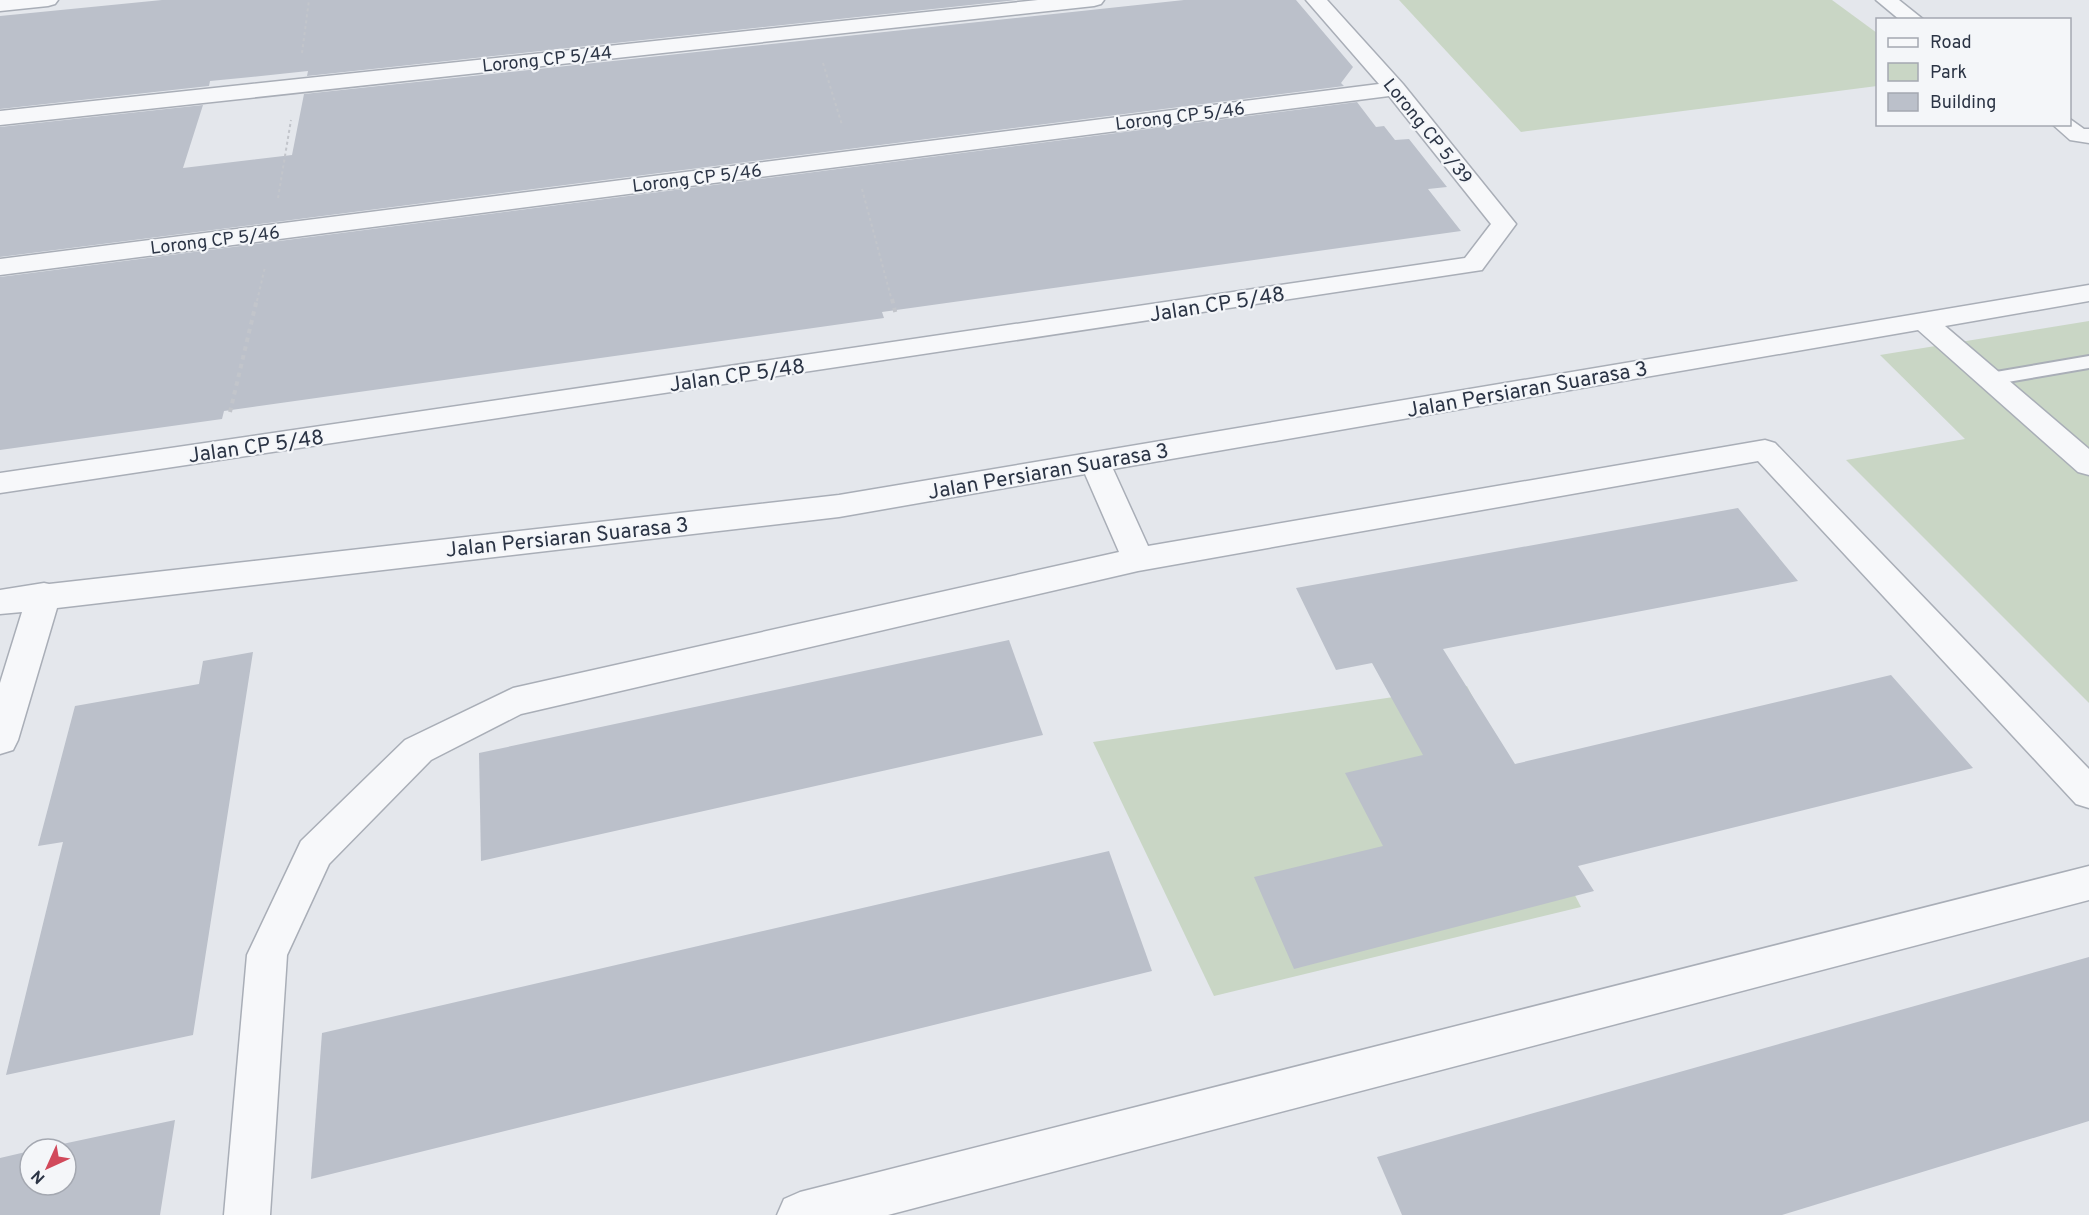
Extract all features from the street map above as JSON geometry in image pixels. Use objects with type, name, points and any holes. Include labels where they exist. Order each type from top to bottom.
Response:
[{"type":"street","points":[[0,4],[48,0]]},
{"type":"street","name":"Lorong CP 5/44","points":[[0,118],[1094,0]]},
{"type":"street","name":"Lorong CP 5/39","points":[[1316,0],[1395,89],[1504,224],[1473,265]]},
{"type":"street","points":[[1886,0],[1911,18]]},
{"type":"street","name":"Lorong CP 5/46","points":[[0,267],[1395,89]]},
{"type":"street","points":[[2066,126],[2078,135],[2089,136]]},
{"type":"street","name":"Jalan CP 5/48","points":[[0,483],[1473,265]]},
{"type":"street","name":"Jalan Persiaran Suarasa 3","points":[[0,602],[44,595],[839,506],[2089,293]]},
{"type":"street","points":[[1923,321],[2089,465]]},
{"type":"street","points":[[248,1215],[267,955],[315,853],[418,750],[513,702],[1138,559],[1765,450],[2089,793]]},
{"type":"street","points":[[1096,464],[1138,559]]},
{"type":"street","points":[[0,740],[44,595]]},
{"type":"street","points":[[800,1215],[2089,883]]},
{"type":"lane","points":[[1990,379],[2089,362]]},
{"type":"green space","points":[[1399,0],[1832,0],[1876,32],[1876,86],[1521,132]]},
{"type":"green space","points":[[2089,321],[2089,703],[1846,460],[1965,439],[1880,355]]},
{"type":"green space","points":[[1467,686],[1581,907],[1214,996],[1093,742]]},
{"type":"building","points":[[162,0],[1017,0],[307,76],[308,71],[210,81],[209,86],[0,109],[0,16]]},
{"type":"building","points":[[1184,0],[1296,0],[1353,67],[1341,83],[1344,86],[0,257],[0,127],[203,105],[183,168],[292,155],[304,94]]},
{"type":"building","points":[[1357,102],[1376,127],[1384,126],[1395,140],[1409,139],[1447,187],[1428,189],[1461,231],[882,312],[884,318],[224,411],[222,419],[0,450],[0,277]]},
{"type":"building","points":[[1738,508],[1798,581],[1443,649],[1515,764],[1891,675],[1973,768],[1578,866],[1594,891],[1294,969],[1254,877],[1383,846],[1345,773],[1423,755],[1372,663],[1336,670],[1296,588]]},
{"type":"building","points":[[1009,640],[1043,735],[481,861],[479,753]]},
{"type":"building","points":[[253,652],[193,1035],[6,1075],[63,842],[38,846],[75,706],[199,684],[203,661]]},
{"type":"building","points":[[1109,851],[1152,971],[311,1179],[322,1033]]},
{"type":"building","points":[[2089,957],[2089,1121],[1782,1215],[1402,1215],[1377,1157]]},
{"type":"building","points":[[175,1120],[160,1215],[0,1215],[0,1158],[18,1154],[18,1197],[78,1197],[78,1141]]}]
